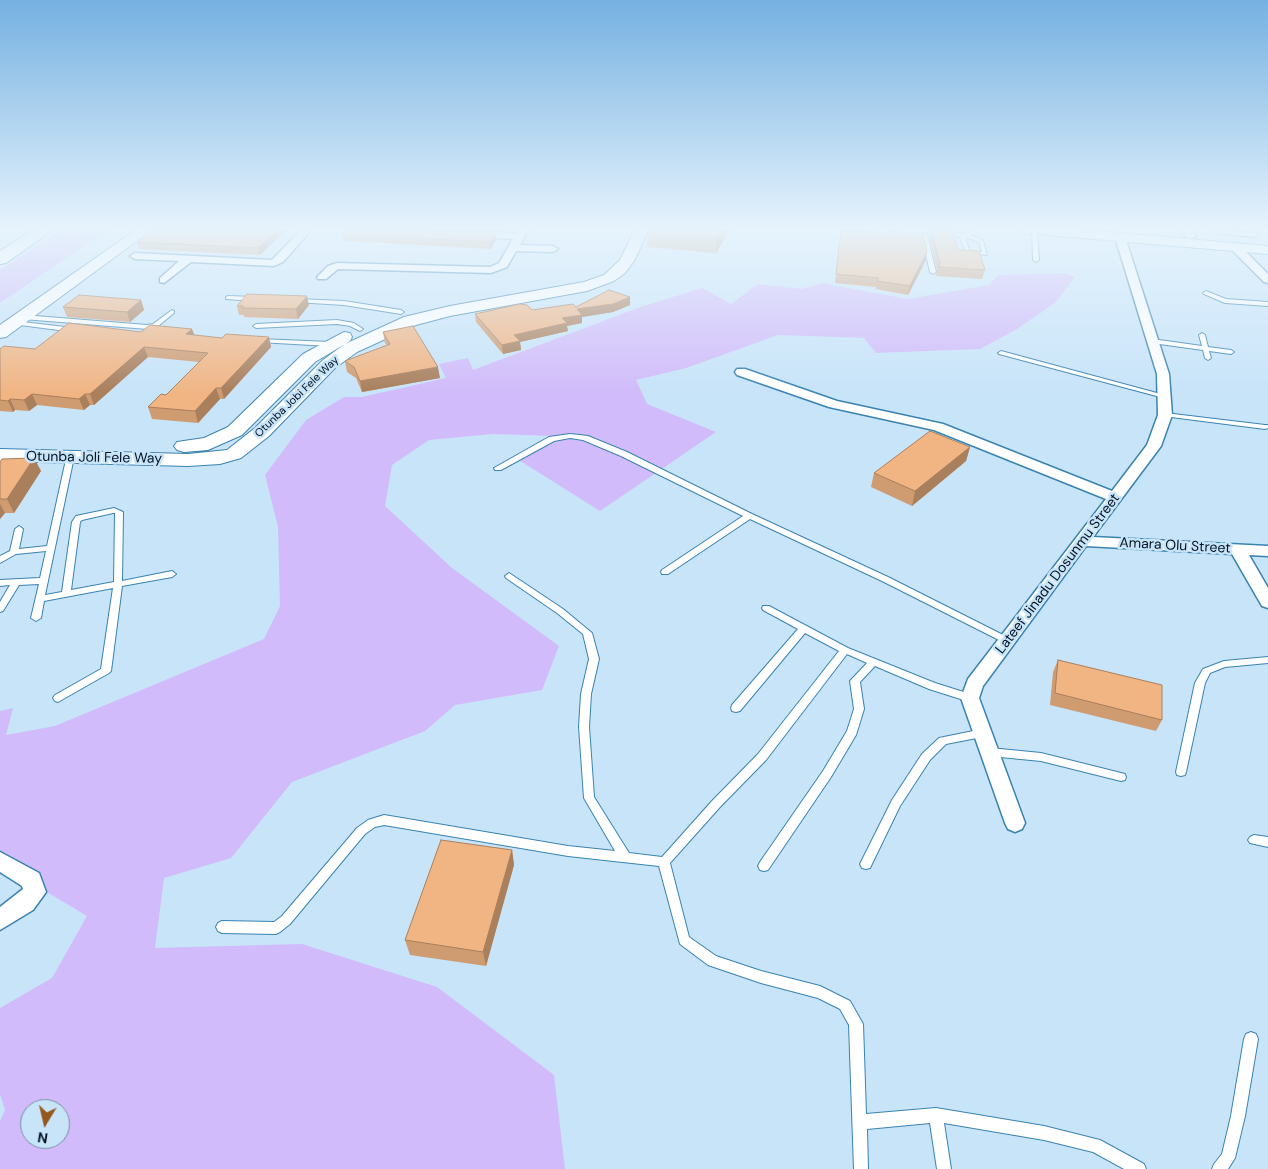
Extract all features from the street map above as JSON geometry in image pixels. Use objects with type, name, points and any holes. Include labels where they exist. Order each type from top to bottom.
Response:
[{"type":"street","points":[[0,316],[47,284]]},
{"type":"street","points":[[0,333],[70,284]]},
{"type":"street","name":"Otunba Jobi Fele Way","points":[[187,453],[235,431],[309,358],[330,344],[360,329],[401,312],[439,302],[540,284]]},
{"type":"street","name":"Otunba Jobi Fele Way","points":[[187,453],[220,458],[244,447],[329,364],[351,348],[410,321],[450,311],[594,284]]},
{"type":"street","name":"Lateef Jinadu Dosunmu Street","points":[[970,698],[974,684],[1154,446],[1166,415],[1166,397],[1162,374],[1134,284]]},
{"type":"street","points":[[742,372],[841,406],[874,411],[938,427],[1115,498]]},
{"type":"street","name":"Otunba Joli Fele Way","points":[[4,452],[187,453]]},
{"type":"street","name":"Otunba Joli Fele Way","points":[[4,452],[70,457],[187,453]]},
{"type":"street","name":"Amara Olu Street","points":[[1081,541],[1268,552]]},
{"type":"street","points":[[1238,550],[1268,602]]},
{"type":"street","points":[[970,698],[1015,823]]},
{"type":"street","points":[[0,861],[31,880],[35,892],[25,903],[0,920]]},
{"type":"lane","points":[[1206,293],[1225,301],[1268,304]]},
{"type":"lane","points":[[228,298],[266,299]]},
{"type":"lane","points":[[286,300],[344,303],[401,312]]},
{"type":"lane","points":[[19,320],[146,327],[155,326],[172,312]]},
{"type":"lane","points":[[19,320],[79,330]]},
{"type":"lane","points":[[256,326],[337,322],[352,324],[360,329]]},
{"type":"lane","points":[[1202,335],[1208,358]]},
{"type":"lane","points":[[252,340],[330,344]]},
{"type":"lane","points":[[1152,341],[1231,352]]},
{"type":"lane","points":[[1001,353],[1166,397]]},
{"type":"lane","points":[[1166,415],[1265,428]]},
{"type":"lane","points":[[498,468],[552,439],[570,436],[585,438],[624,454],[748,516],[885,579],[1008,641]]},
{"type":"lane","points":[[36,618],[70,457]]},
{"type":"lane","points":[[58,698],[106,671],[118,584],[119,512],[114,510],[84,515],[76,522],[66,594]]},
{"type":"lane","points":[[666,572],[748,516]]},
{"type":"lane","points":[[14,552],[19,529]]},
{"type":"lane","points":[[0,560],[14,552],[51,548]]},
{"type":"lane","points":[[40,599],[172,574]]},
{"type":"lane","points":[[509,576],[560,611],[587,634],[594,659],[586,694],[584,727],[589,798],[625,856]]},
{"type":"lane","points":[[0,583],[15,584],[44,581]]},
{"type":"lane","points":[[0,609],[15,584]]},
{"type":"lane","points":[[766,608],[803,630],[845,650],[932,686],[970,698]]},
{"type":"lane","points":[[736,708],[803,630]]},
{"type":"lane","points":[[664,862],[716,804],[762,757],[845,650]]},
{"type":"lane","points":[[1181,772],[1200,683],[1206,672],[1224,664],[1268,660]]},
{"type":"lane","points":[[764,866],[827,774],[852,732],[859,709],[855,681],[874,661]]},
{"type":"lane","points":[[866,864],[896,803],[926,757],[943,741],[982,733]]},
{"type":"lane","points":[[990,752],[1041,757],[1121,777]]},
{"type":"lane","points":[[222,927],[276,928],[286,920],[361,831],[372,822],[384,820],[568,851],[625,856],[664,862]]},
{"type":"lane","points":[[1254,840],[1268,842]]},
{"type":"lane","points":[[664,862],[684,940],[712,961],[761,977],[820,992],[844,1005],[856,1024],[861,1122],[861,1169]]},
{"type":"lane","points":[[1219,1169],[1228,1158],[1251,1039]]},
{"type":"lane","points":[[861,1122],[936,1115],[1044,1133],[1095,1145],[1139,1169]]},
{"type":"lane","points":[[936,1115],[944,1169]]},
{"type":"shaded area","points":[[0,284],[29,284],[0,303]]},
{"type":"shaded area","points":[[758,284],[803,289],[824,284],[908,299],[990,284],[1070,284],[1055,303],[1017,329],[980,349],[876,353],[864,338],[778,335],[686,368],[636,380],[647,404],[716,432],[600,511],[514,457],[551,436],[493,434],[429,440],[392,465],[385,506],[452,568],[559,646],[542,690],[455,705],[425,731],[292,782],[231,858],[164,878],[155,948],[302,944],[437,987],[554,1075],[565,1169],[0,1169],[0,1121],[5,1110],[0,1094],[0,1008],[52,978],[87,916],[0,864],[0,711],[13,708],[6,735],[55,726],[264,639],[280,606],[278,527],[265,475],[306,420],[344,397],[362,397],[446,378],[439,364],[468,358],[473,370],[643,306],[702,288],[731,304]]},
{"type":"building","points":[[894,284],[911,284],[910,286]]},
{"type":"building","points":[[609,290],[630,297],[613,304],[577,309],[582,315],[562,318],[567,323],[514,335],[520,341],[502,345],[475,314],[520,304],[527,305],[532,310],[573,304],[576,307]]},
{"type":"building","points":[[247,294],[307,296],[296,309],[242,308],[243,306],[237,306]]},
{"type":"building","points":[[79,295],[141,300],[127,312],[63,307]]},
{"type":"building","points":[[69,323],[141,332],[150,325],[192,329],[186,334],[222,338],[226,334],[269,337],[221,388],[216,388],[195,411],[148,407],[161,394],[166,395],[208,353],[144,347],[90,394],[85,394],[79,399],[32,394],[24,400],[0,400],[0,349],[4,346],[35,349]]},
{"type":"building","points":[[413,326],[438,367],[360,381],[354,367],[345,361],[390,344],[383,332]]},
{"type":"building","points":[[930,431],[970,447],[915,491],[874,473]]},
{"type":"building","points":[[34,458],[7,499],[0,499],[0,462],[2,459]]},
{"type":"building","points":[[1058,660],[1162,685],[1162,720],[1055,693]]},
{"type":"building","points":[[441,840],[512,850],[483,952],[405,940]]}]
